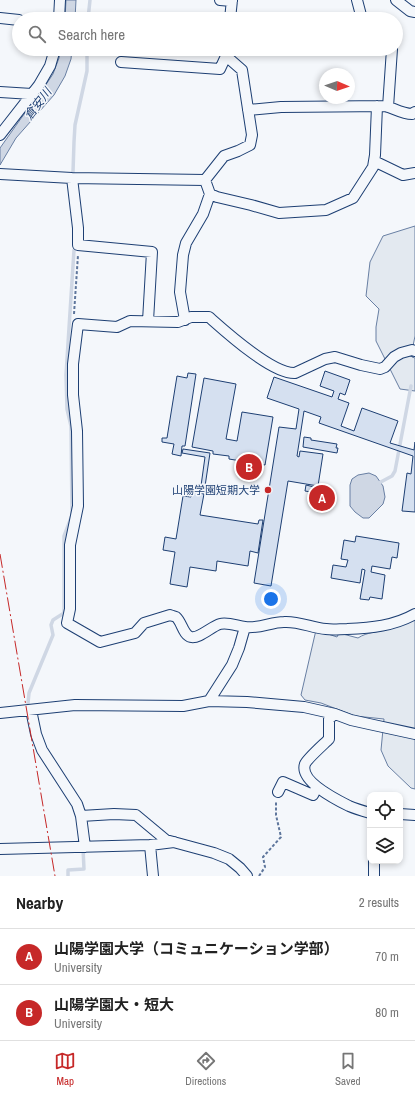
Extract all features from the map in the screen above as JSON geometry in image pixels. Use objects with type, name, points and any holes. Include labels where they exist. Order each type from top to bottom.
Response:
[{"type":"street","points":[[59,12],[60,0]]},
{"type":"street","points":[[220,0],[232,1],[231,12]]},
{"type":"street","points":[[357,0],[360,12]]},
{"type":"street","points":[[396,0],[410,11],[415,12]]},
{"type":"street","points":[[0,18],[12,19]]},
{"type":"street","points":[[0,135],[39,85],[50,66],[54,56]]},
{"type":"street","points":[[121,62],[220,69],[226,56]]},
{"type":"street","points":[[205,180],[224,156],[250,145],[252,134],[242,70],[230,56]]},
{"type":"street","points":[[388,107],[392,56]]},
{"type":"street","points":[[0,92],[32,94]]},
{"type":"street","points":[[210,194],[279,213],[326,210],[353,198],[373,167],[376,155],[377,106]]},
{"type":"street","points":[[248,110],[281,107],[377,106],[395,109],[404,114],[412,114],[415,112]]},
{"type":"street","points":[[374,162],[403,175],[415,173]]},
{"type":"street","points":[[0,174],[72,178],[205,180]]},
{"type":"street","points":[[72,178],[78,228],[78,245],[152,252],[148,321]]},
{"type":"street","points":[[185,320],[180,292],[183,255],[186,243],[203,214],[210,194],[205,180]]},
{"type":"street","points":[[415,351],[412,350],[401,353],[380,369],[335,357],[325,359],[295,373],[290,373],[269,364],[229,336],[209,317],[191,317],[178,322],[130,321],[117,327],[78,324],[73,364],[73,395],[77,431],[78,506],[70,545],[70,609],[67,623],[100,642],[135,633],[144,623],[170,615],[176,618],[187,635],[194,637],[219,624],[252,628],[283,622],[296,622],[325,629],[364,628],[387,626],[415,614]]},
{"type":"street","points":[[209,701],[232,665],[245,627]]},
{"type":"street","points":[[0,713],[75,705],[183,706],[209,701],[248,702],[304,707],[335,714],[363,723],[415,734]]},
{"type":"street","points":[[31,710],[36,734],[42,750],[77,804],[81,816],[83,847]]},
{"type":"street","points":[[335,714],[329,719],[329,739],[305,763],[304,770],[308,778],[317,787],[350,807],[367,812]]},
{"type":"street","points":[[278,792],[283,782],[313,795],[317,787]]},
{"type":"street","points":[[81,816],[114,814],[136,815],[166,840],[214,853],[229,859],[247,876]]},
{"type":"street","points":[[403,814],[415,815]]},
{"type":"street","points":[[0,849],[150,845],[174,842]]},
{"type":"street","points":[[150,845],[153,876]]},
{"type":"street","points":[[374,864],[374,876]]},
{"type":"path","points":[[78,245],[74,317],[78,324]]},
{"type":"path","points":[[259,876],[265,867],[263,857],[281,837],[276,815],[276,800],[278,792]]},
{"type":"shaded area","points":[[415,226],[415,336],[412,357],[415,358],[415,391],[400,389],[376,341],[376,327],[379,309],[366,296],[370,262],[383,236]]},
{"type":"shaded area","points":[[415,618],[415,789],[411,788],[388,766],[381,750],[384,719],[355,716],[321,703],[305,700],[301,695],[316,630],[337,637],[339,633],[358,638],[369,633],[396,627]]},
{"type":"water","points":[[66,0],[76,0],[75,12],[65,12]]},
{"type":"water","name":"倉安川","points":[[59,56],[71,56],[65,76],[54,95],[16,138],[0,165],[0,148],[53,74]]},
{"type":"water","points":[[369,473],[376,476],[383,486],[385,497],[383,504],[369,518],[363,518],[350,506],[350,485],[352,479],[358,475]]},
{"type":"building","points":[[325,371],[350,380],[345,395],[340,393],[338,399],[349,403],[341,426],[354,431],[362,408],[398,421],[390,443],[414,450],[415,442],[415,512],[402,511],[407,473],[411,474],[413,456],[319,423],[321,417],[304,411],[297,456],[299,457],[300,451],[323,454],[318,486],[288,481],[271,586],[254,583],[279,427],[296,429],[299,409],[267,398],[274,377],[332,397],[334,391],[320,386]]},
{"type":"building","points":[[188,373],[196,374],[185,446],[182,446],[181,456],[172,454],[174,444],[162,442],[162,438],[167,438],[177,376],[187,378]]},
{"type":"building","points":[[204,378],[236,384],[226,439],[237,441],[242,412],[273,417],[265,465],[229,459],[229,456],[213,454],[213,451],[192,447]]},
{"type":"building","points":[[304,437],[311,438],[311,440],[337,444],[337,453],[303,447]]},
{"type":"building","points":[[183,449],[210,453],[204,493],[200,493],[205,457],[182,453]]},
{"type":"building","points":[[306,485],[318,488],[317,493],[305,491]]},
{"type":"building","points":[[192,492],[204,494],[200,515],[258,524],[259,520],[263,520],[258,553],[250,551],[248,566],[217,561],[216,571],[190,567],[187,587],[170,584],[175,552],[163,550],[165,537],[176,539],[183,496],[191,497]]},
{"type":"building","points":[[356,536],[399,543],[397,558],[392,557],[390,569],[372,566],[371,572],[385,575],[382,599],[370,597],[369,600],[360,599],[365,570],[362,569],[360,583],[331,578],[333,565],[346,567],[348,560],[341,559],[344,540],[355,542]]},
{"type":"waterway","points":[[89,12],[90,0]]},
{"type":"waterway","points":[[73,172],[75,125],[87,71],[87,56]]},
{"type":"waterway","points":[[28,703],[29,693],[53,635],[51,625],[53,620],[64,613],[64,536],[72,515],[71,426],[67,409],[66,375],[74,250]]},
{"type":"waterway","points":[[377,484],[392,476],[395,471],[411,386]]},
{"type":"waterway","points":[[68,876],[68,870],[84,869],[83,848]]},
{"type":"power","points":[[0,554],[55,876]]},
{"type":"place","name":"山陽学園大・短大","points":[[249,467]]},
{"type":"place","name":"山陽学園短期大学","points":[[268,490]]},
{"type":"place","name":"山陽学園大学（コミュニケーション学部）","points":[[322,498]]}]
